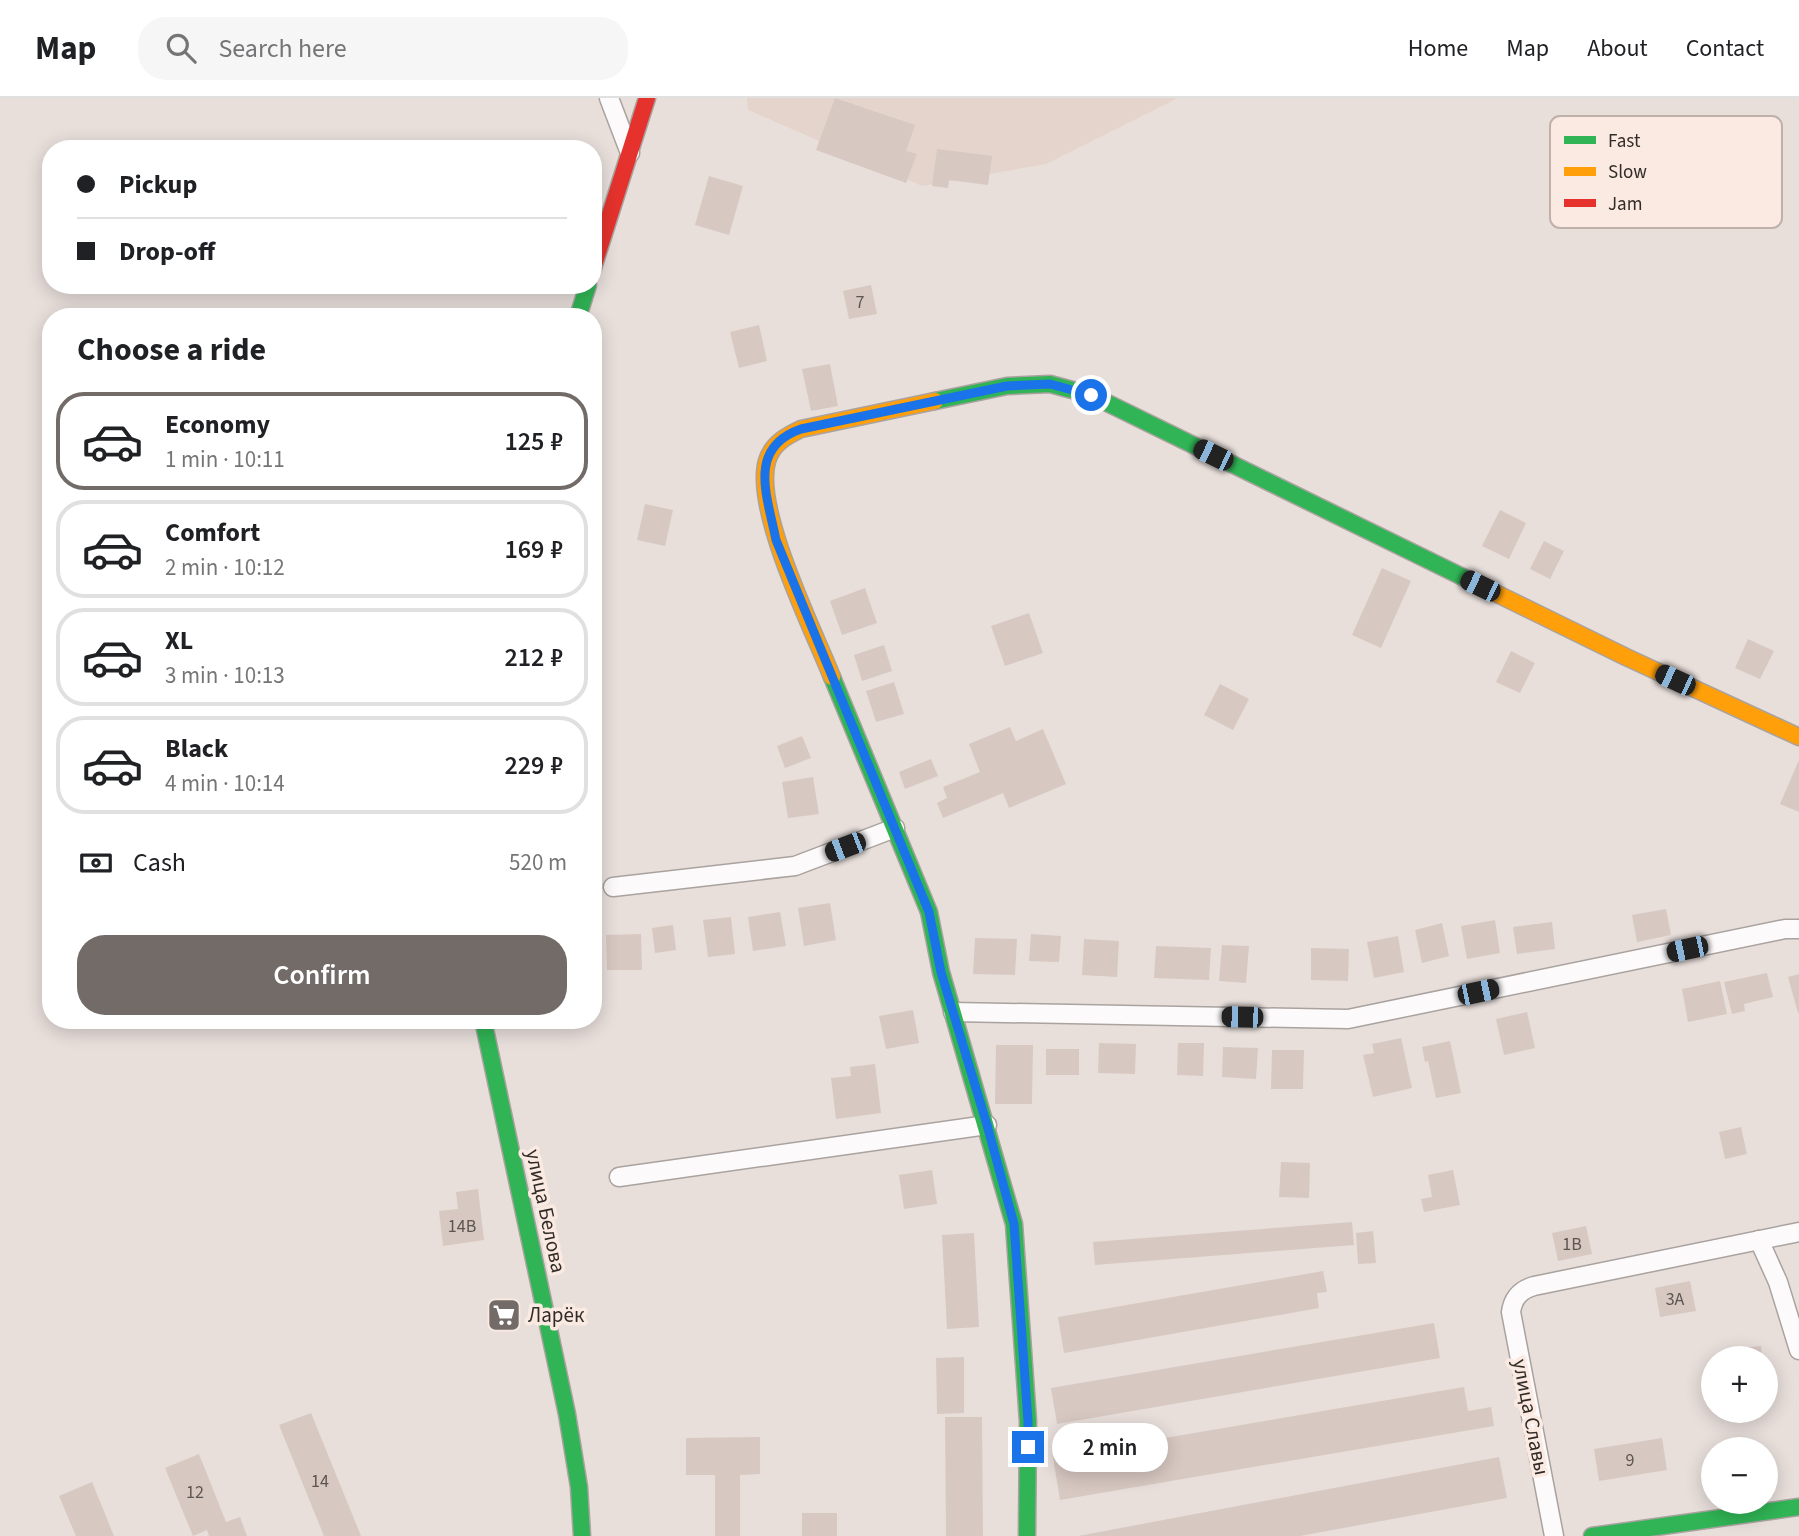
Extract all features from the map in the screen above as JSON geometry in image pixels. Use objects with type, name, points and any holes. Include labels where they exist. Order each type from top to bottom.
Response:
[{"type":"street","points":[[609,98],[630,153]]},
{"type":"street","points":[[602,240],[647,98]]},
{"type":"street","points":[[1027,1536],[1028,1421],[1014,1224],[941,972],[929,912],[776,540],[764,475],[765,462],[778,441],[801,429],[1007,386],[1050,384],[1091,395],[1614,651],[1799,737]]},
{"type":"street","points":[[613,887],[794,866],[895,828]]},
{"type":"street","points":[[953,1012],[1348,1019],[1785,929],[1799,929]]},
{"type":"street","name":"улица Белова","points":[[485,1029],[523,1199],[560,1386],[582,1508],[582,1536]]},
{"type":"street","points":[[619,1177],[987,1125]]},
{"type":"street","points":[[1799,1232],[1759,1240],[1778,1282],[1799,1350]]},
{"type":"street","name":"улица Славы","points":[[1554,1536],[1511,1312],[1515,1298],[1534,1286],[1759,1240]]},
{"type":"street","points":[[1592,1536],[1799,1507]]},
{"type":"shaded area","points":[[747,98],[1178,98],[1046,164],[922,186],[748,110]]},
{"type":"building","points":[[835,98],[915,125],[906,151],[917,154],[906,183],[816,150]]},
{"type":"building","points":[[937,149],[992,156],[988,185],[949,180],[948,188],[932,186]]},
{"type":"building","points":[[709,176],[743,186],[729,235],[695,225]]},
{"type":"building","points":[[871,285],[877,314],[849,319],[843,291]]},
{"type":"building","points":[[759,325],[767,361],[739,368],[730,332]]},
{"type":"building","points":[[830,364],[838,406],[811,411],[802,369]]},
{"type":"building","points":[[645,504],[673,510],[665,546],[637,540]]},
{"type":"building","points":[[1500,510],[1526,523],[1509,559],[1482,546]]},
{"type":"building","points":[[1544,541],[1564,551],[1550,579],[1530,569]]},
{"type":"building","points":[[1382,568],[1411,581],[1381,648],[1352,635]]},
{"type":"building","points":[[865,588],[877,623],[842,635],[830,601]]},
{"type":"building","points":[[1029,613],[1043,653],[1005,666],[991,626]]},
{"type":"building","points":[[1748,639],[1774,651],[1760,679],[1735,668]]},
{"type":"building","points":[[884,645],[892,671],[862,681],[854,655]]},
{"type":"building","points":[[1511,651],[1535,663],[1520,693],[1496,682]]},
{"type":"building","points":[[894,682],[904,714],[876,722],[866,691]]},
{"type":"building","points":[[1220,684],[1249,699],[1233,730],[1204,715]]},
{"type":"building","points":[[1010,727],[1016,741],[1043,729],[1066,784],[1009,808],[1003,793],[943,818],[937,803],[947,798],[943,787],[980,772],[969,744]]},
{"type":"building","points":[[802,736],[811,758],[785,768],[777,746]]},
{"type":"building","points":[[931,759],[938,776],[905,789],[899,772]]},
{"type":"building","points":[[1799,760],[1799,812],[1780,804]]},
{"type":"building","points":[[813,777],[819,814],[788,818],[782,782]]},
{"type":"building","points":[[830,903],[836,940],[804,946],[798,908]]},
{"type":"building","points":[[1666,909],[1671,935],[1637,942],[1632,915]]},
{"type":"building","points":[[780,912],[786,946],[753,951],[748,917]]},
{"type":"building","points":[[731,917],[735,954],[708,957],[703,920]]},
{"type":"building","points":[[1495,920],[1500,953],[1467,959],[1461,926]]},
{"type":"building","points":[[1552,922],[1555,949],[1517,954],[1513,927]]},
{"type":"building","points":[[1442,923],[1449,956],[1422,963],[1415,930]]},
{"type":"building","points":[[673,925],[676,950],[655,953],[652,928]]},
{"type":"building","points":[[641,934],[642,970],[607,970],[606,935]]},
{"type":"building","points":[[1031,934],[1061,936],[1059,962],[1029,961]]},
{"type":"building","points":[[1398,936],[1404,972],[1374,978],[1367,942]]},
{"type":"building","points":[[975,938],[1017,939],[1015,975],[973,974]]},
{"type":"building","points":[[1084,939],[1119,941],[1117,977],[1082,975]]},
{"type":"building","points":[[1222,945],[1249,946],[1246,983],[1219,981]]},
{"type":"building","points":[[1156,946],[1211,948],[1209,980],[1154,978]]},
{"type":"building","points":[[1311,948],[1349,949],[1348,981],[1311,980]]},
{"type":"building","points":[[1767,973],[1773,997],[1744,1004],[1745,1011],[1732,1014],[1724,982]]},
{"type":"building","points":[[1799,974],[1799,1013],[1798,1013],[1788,977]]},
{"type":"building","points":[[1720,981],[1727,1014],[1688,1022],[1682,989]]},
{"type":"building","points":[[913,1010],[919,1043],[886,1049],[879,1016]]},
{"type":"building","points":[[1527,1012],[1535,1048],[1504,1055],[1496,1019]]},
{"type":"building","points":[[1401,1038],[1412,1088],[1373,1097],[1363,1055],[1374,1053],[1372,1044]]},
{"type":"building","points":[[1450,1041],[1461,1093],[1436,1098],[1422,1047]]},
{"type":"building","points":[[1099,1043],[1136,1044],[1135,1074],[1098,1073]]},
{"type":"building","points":[[1178,1043],[1204,1043],[1203,1076],[1177,1075]]},
{"type":"building","points":[[996,1045],[1033,1045],[1032,1104],[995,1104]]},
{"type":"building","points":[[1223,1047],[1258,1048],[1256,1079],[1222,1077]]},
{"type":"building","points":[[1046,1049],[1079,1049],[1079,1075],[1046,1075]]},
{"type":"building","points":[[1272,1050],[1304,1050],[1303,1089],[1271,1089]]},
{"type":"building","points":[[875,1064],[881,1113],[836,1119],[831,1078],[851,1076],[850,1067]]},
{"type":"building","points":[[1741,1127],[1747,1154],[1725,1159],[1719,1132]]},
{"type":"building","points":[[1281,1162],[1310,1163],[1309,1198],[1279,1197]]},
{"type":"building","points":[[932,1170],[937,1204],[904,1209],[899,1175]]},
{"type":"building","points":[[1453,1170],[1460,1205],[1424,1212],[1421,1199],[1432,1197],[1428,1175]]},
{"type":"building","points":[[478,1189],[484,1240],[443,1246],[439,1211],[458,1209],[456,1192]]},
{"type":"building","points":[[1352,1222],[1354,1245],[1095,1265],[1093,1242]]},
{"type":"building","points":[[1586,1226],[1592,1254],[1558,1261],[1552,1233]]},
{"type":"building","points":[[1373,1231],[1376,1263],[1358,1264],[1356,1233]]},
{"type":"building","points":[[974,1233],[979,1327],[947,1329],[942,1235]]},
{"type":"building","points":[[1323,1271],[1327,1292],[1317,1293],[1319,1308],[1064,1353],[1058,1317]]},
{"type":"building","points":[[1690,1281],[1696,1311],[1660,1317],[1655,1288]]},
{"type":"building","points":[[1434,1323],[1440,1358],[1057,1424],[1051,1388]]},
{"type":"building","points":[[964,1357],[964,1413],[937,1414],[936,1358]]},
{"type":"building","points":[[1464,1387],[1468,1411],[1491,1407],[1494,1426],[1060,1500],[1053,1457]]},
{"type":"building","points":[[311,1413],[361,1536],[324,1536],[279,1425]]},
{"type":"building","points":[[945,1417],[982,1417],[983,1536],[946,1536]]},
{"type":"building","points":[[760,1437],[760,1474],[740,1475],[740,1536],[715,1536],[715,1475],[686,1475],[686,1438]]},
{"type":"building","points":[[1662,1438],[1667,1470],[1599,1481],[1594,1449]]},
{"type":"building","points":[[199,1454],[226,1522],[240,1517],[247,1536],[209,1536],[207,1530],[193,1536],[165,1468]]},
{"type":"building","points":[[1499,1457],[1507,1498],[1300,1536],[1078,1536]]},
{"type":"building","points":[[92,1482],[114,1536],[76,1536],[59,1496]]},
{"type":"building","points":[[802,1513],[837,1513],[837,1536],[802,1536]]},
{"type":"traffic: fast","points":[[581,308],[585,294]]},
{"type":"traffic: fast","points":[[935,401],[1007,386],[1050,384],[1091,395],[1477,584]]},
{"type":"traffic: fast","points":[[832,677],[929,912],[941,972],[1014,1224],[1028,1421],[1027,1536]]},
{"type":"traffic: fast","points":[[485,1029],[567,1414],[579,1487],[582,1536]]},
{"type":"traffic: fast","points":[[1592,1536],[1799,1507]]},
{"type":"traffic: slow","points":[[832,677],[776,538],[765,482],[769,455],[776,445],[801,429],[935,401]]},
{"type":"traffic: slow","points":[[1477,584],[1799,737]]},
{"type":"traffic: jam","points":[[602,240],[647,98]]},
{"type":"place","name":"Ларёк","points":[[504,1315]]},
{"type":"route","points":[[1028,1447],[1014,1224],[941,972],[929,912],[776,540],[764,475],[770,450],[789,433],[801,429],[1007,386],[1050,384],[1091,395]]}]
